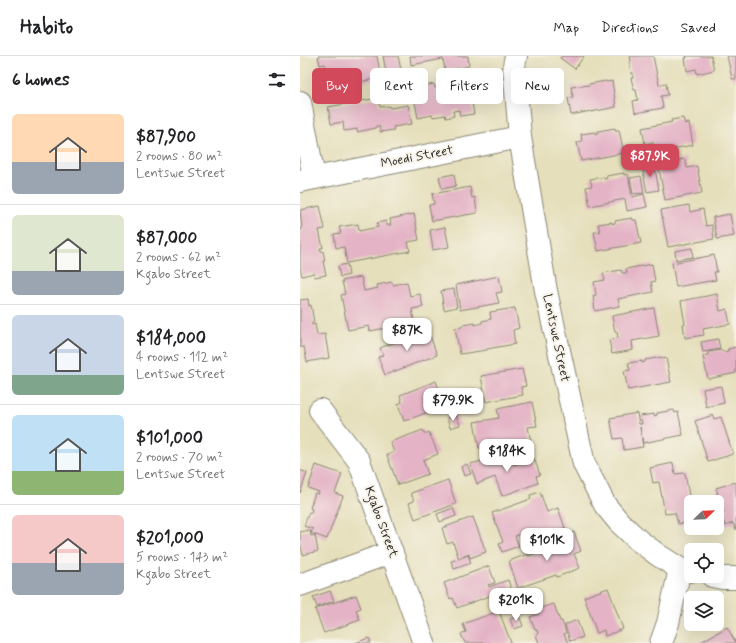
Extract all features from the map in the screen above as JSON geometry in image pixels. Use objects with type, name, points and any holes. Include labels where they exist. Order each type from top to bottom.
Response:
[{"type":"street","name":"Lentswe Street","points":[[516,56],[514,66],[520,137],[546,291],[584,464],[605,505],[618,522],[658,555],[684,569]]},
{"type":"street","name":"Moedi Street","points":[[300,102],[307,179],[520,137]]},
{"type":"street","name":"Kgabo Street","points":[[320,410],[359,461],[424,643]]},
{"type":"street","points":[[300,585],[392,552]]},
{"type":"street","points":[[661,643],[684,576]]},
{"type":"street","points":[[724,578],[736,578]]},
{"type":"building","points":[[318,56],[377,56],[379,68],[370,68],[370,80],[362,81],[362,68],[326,68],[325,64],[320,65]]},
{"type":"building","points":[[383,56],[398,56],[401,68],[385,68]]},
{"type":"building","points":[[410,56],[468,56],[469,66],[459,68],[444,68],[443,59],[411,65]]},
{"type":"building","points":[[562,56],[584,56],[575,69],[560,58]]},
{"type":"building","points":[[630,56],[653,56],[659,85],[666,83],[668,95],[661,96],[663,108],[635,113],[633,101],[638,100],[631,78],[633,78],[633,73],[631,73],[629,62],[631,61]]},
{"type":"building","points":[[686,56],[711,56],[714,70],[697,74],[696,69],[687,71]]},
{"type":"building","points":[[727,56],[736,56],[736,79],[732,79]]},
{"type":"building","points":[[612,81],[616,107],[571,115],[568,98],[573,97],[571,87]]},
{"type":"building","points":[[434,84],[436,104],[472,104],[474,114],[460,116],[459,110],[453,111],[454,116],[446,118],[445,115],[433,117],[432,115],[418,118],[415,104],[428,104],[428,85]]},
{"type":"building","points":[[370,99],[370,104],[379,104],[380,107],[389,106],[390,108],[408,105],[412,124],[393,127],[394,130],[380,132],[379,126],[376,126],[376,128],[357,132],[357,129],[344,131],[343,122],[331,124],[328,107],[345,104],[362,104],[362,101]]},
{"type":"building","points":[[683,118],[685,124],[689,123],[693,145],[655,152],[653,142],[645,144],[642,128],[672,122],[671,120]]},
{"type":"building","points":[[615,128],[615,130],[619,130],[624,153],[581,161],[577,142],[582,141],[581,134],[595,132],[595,134],[598,133],[598,131]]},
{"type":"building","points":[[685,159],[687,168],[697,166],[702,193],[665,200],[658,164]]},
{"type":"building","points":[[654,164],[659,190],[647,192],[642,166]]},
{"type":"building","points":[[624,173],[624,175],[628,174],[632,197],[644,194],[647,207],[627,211],[625,199],[590,206],[586,187],[592,186],[590,179],[604,177],[604,179],[607,178],[606,176]]},
{"type":"building","points":[[454,174],[456,186],[442,189],[439,177]]},
{"type":"building","points":[[641,176],[644,193],[633,194],[630,178]]},
{"type":"building","points":[[470,187],[472,198],[475,197],[477,213],[432,221],[429,205],[434,204],[432,194]]},
{"type":"building","points":[[689,205],[690,212],[703,209],[706,226],[712,225],[714,239],[668,247],[661,210]]},
{"type":"building","points":[[320,206],[325,229],[319,230],[323,248],[320,248],[320,251],[323,251],[325,261],[323,261],[326,275],[315,277],[314,273],[302,276],[300,268],[300,230],[302,229],[300,210]]},
{"type":"building","points":[[414,214],[419,240],[408,242],[410,251],[347,263],[344,247],[336,248],[334,234],[341,233],[339,227],[358,224],[359,231],[378,227],[377,223],[386,221],[386,225],[391,225],[390,219]]},
{"type":"building","points":[[730,214],[734,236],[717,239],[713,217]]},
{"type":"building","points":[[632,218],[633,220],[636,220],[641,243],[598,251],[594,232],[600,232],[598,224],[612,222],[612,224],[615,223],[615,221]]},
{"type":"building","points":[[445,227],[449,247],[433,250],[430,230]]},
{"type":"building","points":[[692,248],[693,257],[676,260],[675,251]]},
{"type":"building","points":[[714,255],[717,272],[714,272],[716,280],[676,287],[672,263]]},
{"type":"building","points":[[347,264],[349,275],[340,277],[338,266]]},
{"type":"building","points":[[652,264],[655,281],[651,282],[653,292],[618,299],[620,306],[595,311],[593,296],[596,295],[594,282],[605,280],[603,273],[621,270],[622,273],[627,273],[626,269]]},
{"type":"building","points":[[499,276],[502,292],[496,293],[499,303],[460,310],[456,285]]},
{"type":"building","points":[[361,277],[364,291],[378,288],[377,285],[392,282],[393,285],[407,282],[410,296],[420,294],[423,307],[412,309],[414,321],[397,324],[397,321],[385,323],[386,328],[370,331],[369,326],[348,330],[341,295],[345,294],[342,281]]},
{"type":"building","points":[[454,289],[457,307],[444,310],[441,291]]},
{"type":"building","points":[[717,294],[720,311],[727,309],[730,324],[703,329],[704,335],[685,338],[683,324],[685,324],[681,301]]},
{"type":"building","points":[[308,299],[309,306],[311,305],[314,322],[312,322],[312,325],[315,324],[317,335],[325,334],[329,358],[307,362],[304,347],[300,347],[300,300]]},
{"type":"building","points":[[515,308],[519,328],[513,330],[515,344],[460,354],[455,328],[462,327],[462,325],[475,323],[475,325],[482,323],[482,321],[491,319],[490,312]]},
{"type":"building","points":[[654,308],[659,336],[632,341],[633,350],[612,354],[609,340],[618,338],[617,332],[615,332],[612,316]]},
{"type":"building","points":[[428,330],[437,355],[385,375],[378,357],[383,355],[380,348]]},
{"type":"building","points":[[718,339],[720,349],[703,352],[701,342]]},
{"type":"building","points":[[736,347],[736,373],[708,379],[703,356],[708,355],[708,352],[722,350],[723,352]]},
{"type":"building","points":[[662,357],[663,359],[666,358],[671,382],[628,390],[624,371],[630,370],[628,363],[642,361],[642,363],[645,362],[645,360]]},
{"type":"building","points":[[522,369],[526,386],[521,387],[523,395],[486,402],[481,376]]},
{"type":"building","points":[[436,381],[445,406],[404,421],[398,404],[402,402],[400,395]]},
{"type":"building","points":[[721,386],[724,403],[706,407],[703,389]]},
{"type":"building","points":[[532,402],[537,426],[528,427],[531,442],[502,448],[501,444],[479,448],[474,422],[499,418],[497,409]]},
{"type":"building","points":[[674,410],[675,413],[678,412],[683,435],[643,443],[640,427],[643,447],[624,450],[622,438],[614,439],[610,418],[637,413],[639,424],[642,424],[640,416],[654,414],[654,416],[657,415],[657,413]]},
{"type":"building","points":[[456,415],[460,425],[450,428],[447,418]]},
{"type":"building","points":[[713,415],[714,419],[721,417],[733,454],[708,462],[695,421]]},
{"type":"building","points":[[423,430],[425,434],[429,432],[438,454],[423,460],[428,474],[398,485],[387,455],[394,452],[390,442]]},
{"type":"building","points":[[510,454],[514,465],[534,458],[540,475],[536,476],[538,483],[502,496],[495,477],[477,484],[470,464]]},
{"type":"building","points":[[673,463],[675,474],[685,473],[689,495],[684,495],[684,523],[678,524],[675,513],[665,514],[659,482],[653,483],[650,468]]},
{"type":"building","points":[[467,464],[471,474],[464,476],[461,467]]},
{"type":"building","points":[[316,465],[342,474],[335,493],[343,496],[327,539],[311,533],[313,529],[304,526],[309,512],[311,513],[312,509],[310,508],[315,493],[318,494],[319,492],[308,488]]},
{"type":"building","points":[[300,470],[307,473],[300,493]]},
{"type":"building","points":[[448,480],[456,504],[415,519],[409,503],[414,501],[411,493]]},
{"type":"building","points":[[736,482],[736,530],[733,523],[725,526],[724,495],[716,495],[718,494],[716,488]]},
{"type":"building","points":[[540,492],[547,512],[558,508],[565,528],[526,542],[523,533],[515,536],[519,546],[502,552],[499,544],[503,542],[492,513],[531,499],[530,495]]},
{"type":"building","points":[[453,508],[456,516],[440,522],[437,514]]},
{"type":"building","points":[[473,517],[486,552],[470,558],[469,554],[460,558],[468,555],[471,563],[454,569],[451,561],[459,559],[453,542],[447,544],[442,528]]},
{"type":"building","points":[[310,530],[311,536],[315,535],[318,551],[303,555],[300,543],[300,532]]},
{"type":"building","points":[[574,532],[581,551],[574,554],[580,568],[557,577],[556,575],[518,588],[509,561],[528,554],[528,556],[540,552],[541,554],[553,550],[550,540]]},
{"type":"building","points":[[489,566],[495,583],[488,585],[489,587],[508,580],[515,599],[495,606],[492,595],[457,608],[453,598],[450,599],[444,583]]},
{"type":"building","points":[[608,588],[623,629],[605,636],[604,630],[597,633],[584,597]]},
{"type":"building","points":[[330,591],[334,601],[317,607],[313,597]]},
{"type":"building","points":[[356,595],[361,608],[356,610],[360,620],[324,633],[315,609]]},
{"type":"building","points":[[554,604],[560,621],[562,621],[566,633],[564,634],[568,643],[539,643],[536,635],[538,634],[537,630],[535,630],[530,617],[539,614],[537,609]]},
{"type":"building","points":[[499,611],[511,643],[465,643],[461,634],[466,632],[463,624]]},
{"type":"building","points":[[519,616],[523,626],[514,629],[510,619]]},
{"type":"building","points":[[577,620],[583,637],[570,641],[565,625]]},
{"type":"building","points":[[727,627],[736,643],[699,643],[720,631],[724,631],[724,629]]},
{"type":"building","points":[[369,638],[371,643],[355,643]]}]
